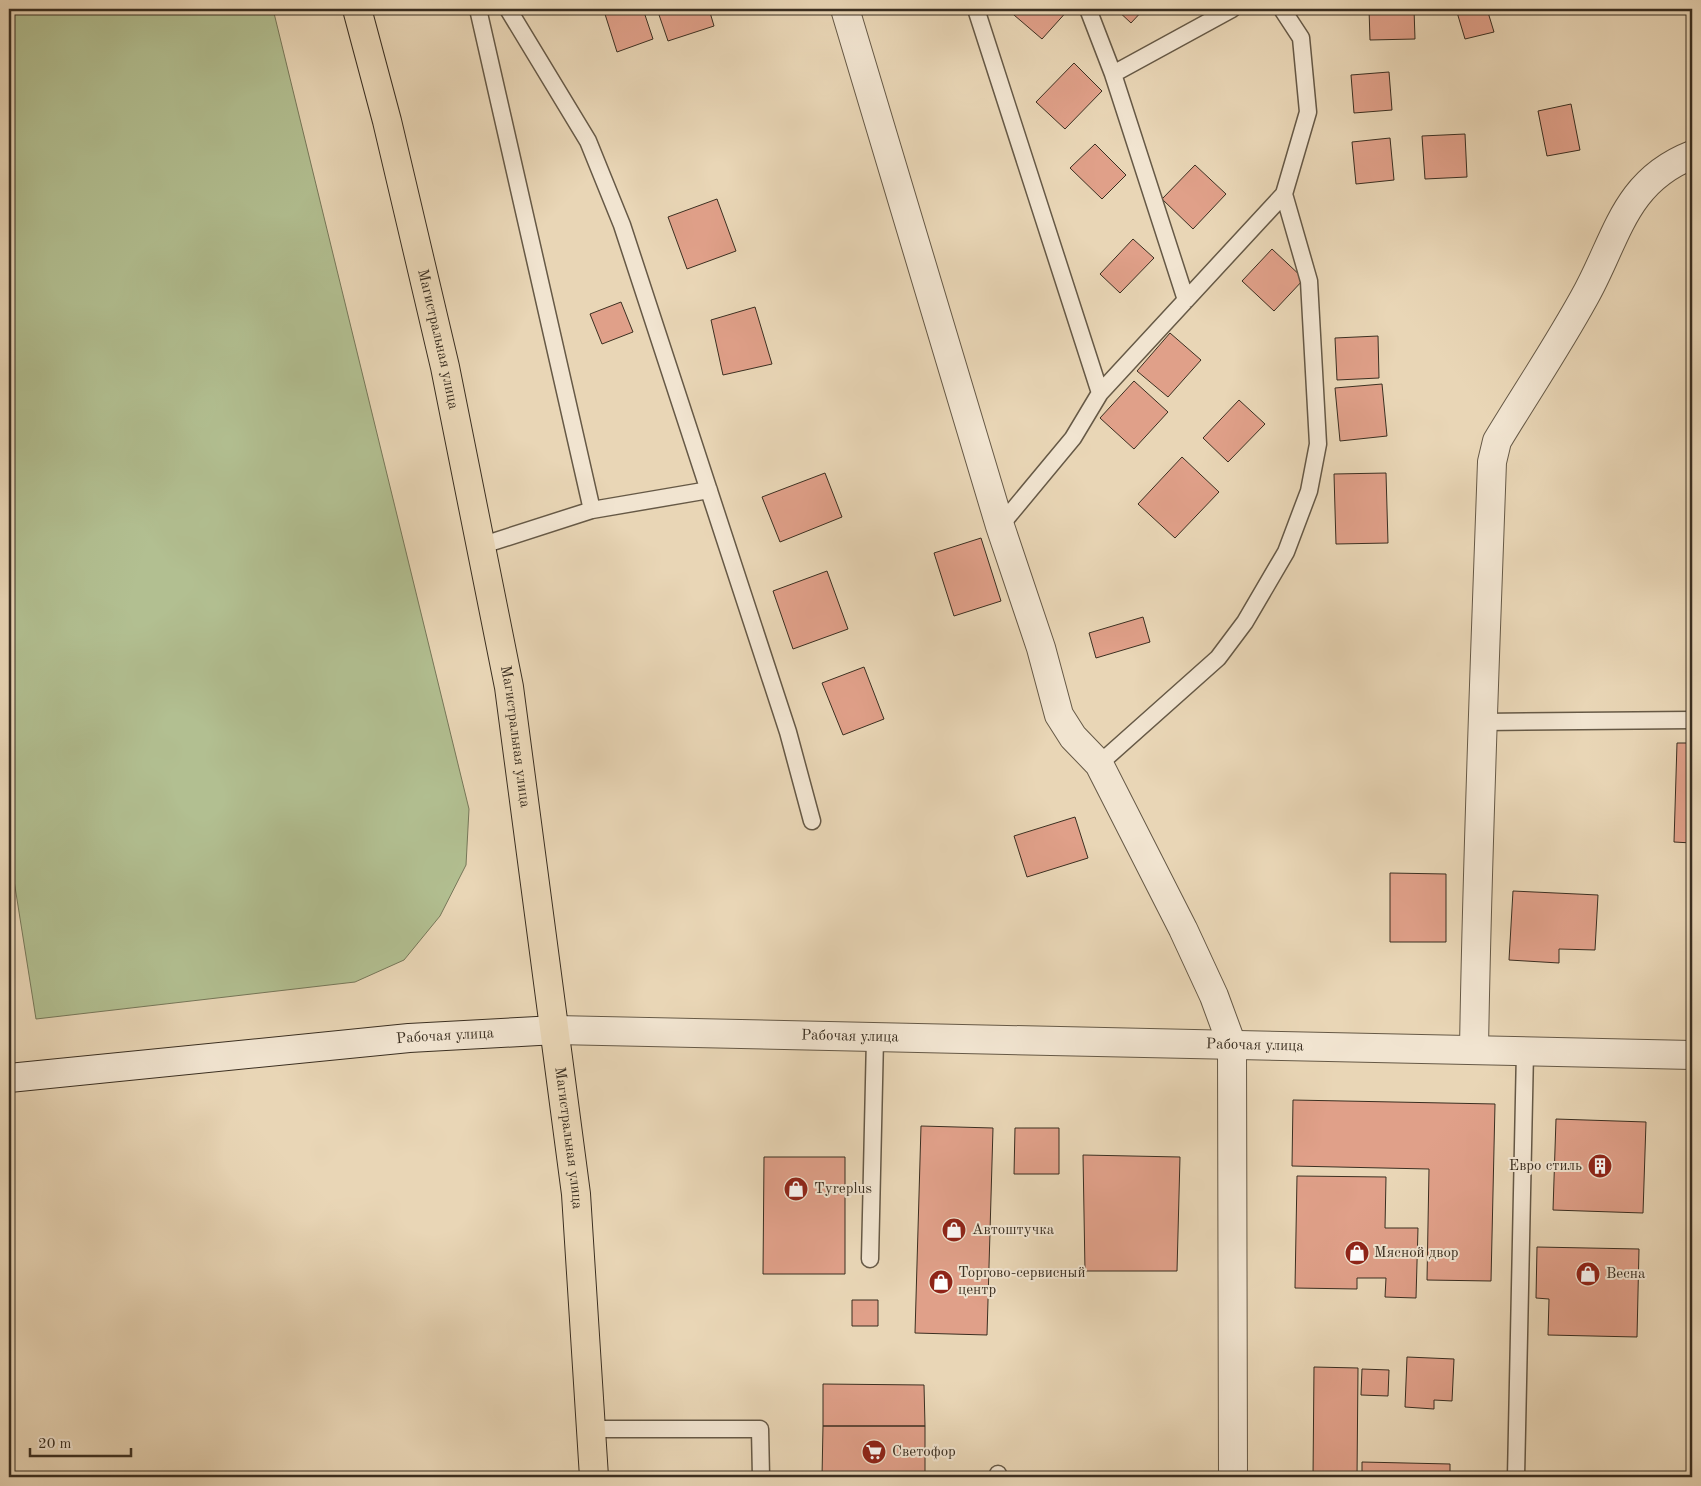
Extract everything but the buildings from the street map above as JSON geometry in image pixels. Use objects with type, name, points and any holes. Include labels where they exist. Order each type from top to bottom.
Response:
[{"type":"main road","name":"Магистральная улица","points":[[357,9],[387,121],[445,367],[509,687],[556,1030],[576,1194],[594,1477]]},
{"type":"street","points":[[845,9],[1000,526],[1041,648],[1059,714],[1073,737],[1099,764],[1183,929],[1214,996],[1232,1045],[1232,1477]]},
{"type":"street","points":[[1474,1050],[1478,818],[1492,462],[1497,441],[1585,298],[1623,216],[1643,187],[1670,164],[1692,155]]},
{"type":"street","name":"Рабочая улица","points":[[9,1078],[409,1038],[556,1030],[1692,1055]]},
{"type":"lane","points":[[478,9],[592,510]]},
{"type":"lane","points":[[508,9],[588,141],[622,225],[788,732],[812,821]]},
{"type":"lane","points":[[976,9],[1100,393]]},
{"type":"lane","points":[[1088,9],[1113,74],[1186,300]]},
{"type":"lane","points":[[1113,74],[1232,9]]},
{"type":"lane","points":[[1000,526],[1073,438],[1100,393],[1284,194],[1308,112],[1301,38],[1284,9]]},
{"type":"lane","points":[[1099,764],[1218,658],[1245,622],[1286,552],[1310,491],[1318,444],[1309,281],[1284,194]]},
{"type":"lane","points":[[480,546],[592,510],[709,490]]},
{"type":"lane","points":[[1483,722],[1692,720]]},
{"type":"lane","points":[[870,1259],[875,1038]]},
{"type":"lane","points":[[1516,1477],[1526,1052]]},
{"type":"lane","points":[[592,1430],[760,1429],[761,1477]]},
{"type":"green space","points":[[9,9],[273,9],[469,809],[466,865],[440,916],[404,960],[355,982],[36,1019],[9,849]]},
{"type":"place","name":"Евро стиль","points":[[1600,1166]]},
{"type":"place","name":"Tyreplus","points":[[796,1189]]},
{"type":"place","name":"Автоштучка","points":[[954,1230]]},
{"type":"place","name":"Мясной двор","points":[[1357,1253]]},
{"type":"place","name":"Весна","points":[[1588,1274]]},
{"type":"place","name":"Торгово-сервисный центр","points":[[941,1282]]},
{"type":"place","name":"Светофор","points":[[874,1452]]}]
